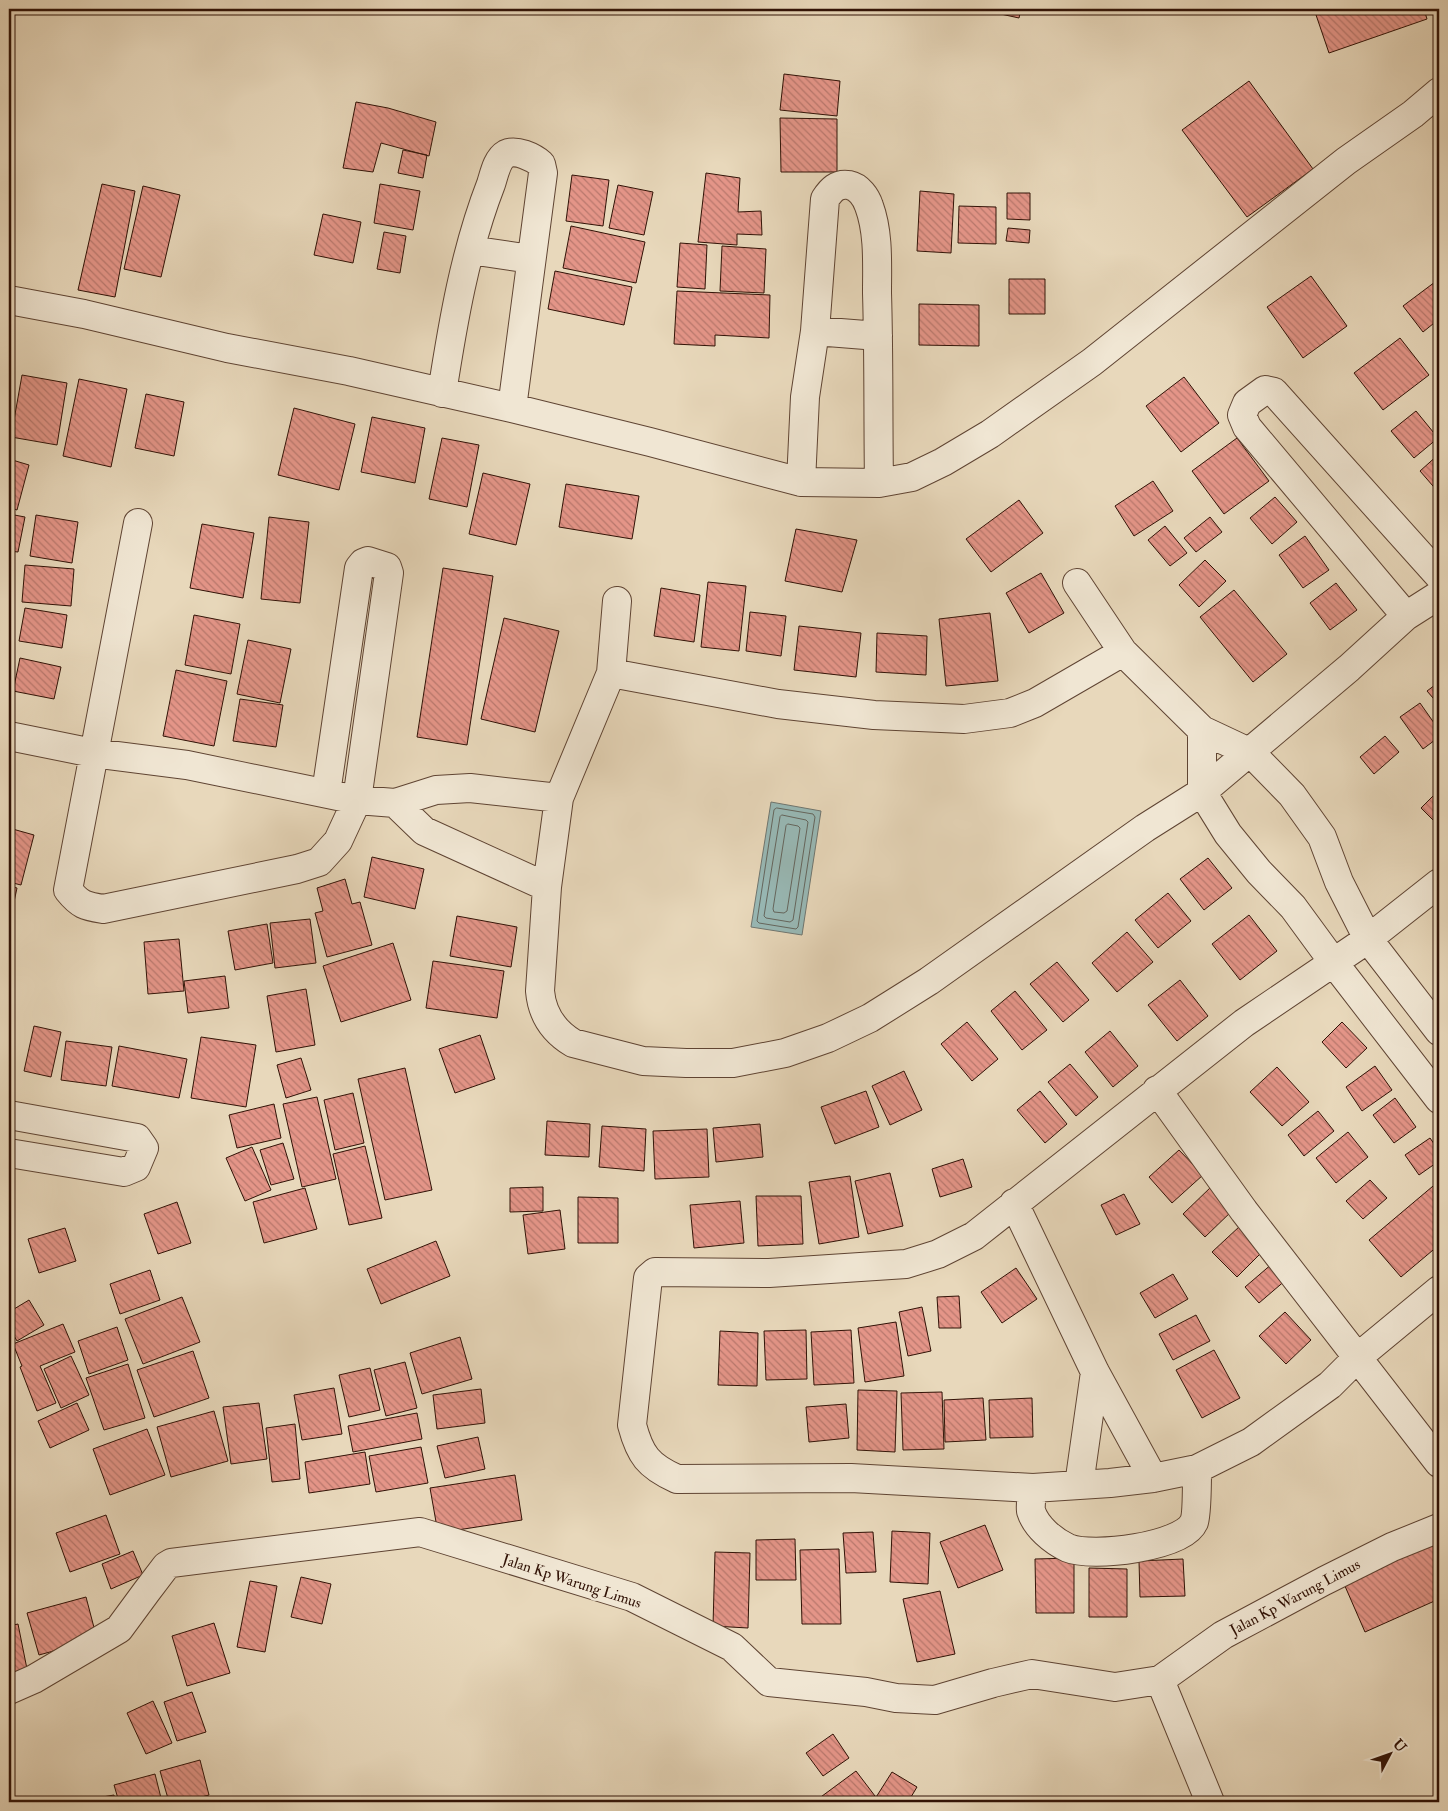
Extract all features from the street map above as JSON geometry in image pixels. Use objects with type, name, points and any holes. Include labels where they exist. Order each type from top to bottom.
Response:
[{"type":"street","points":[[9,300],[84,314],[227,348],[349,371],[512,408],[801,482],[878,484],[912,477],[943,462],[998,428],[1092,362],[1338,167],[1413,114],[1439,92]]},
{"type":"street","points":[[442,393],[458,300],[478,216],[499,162],[507,154],[514,152],[536,160],[543,168],[512,408]]},
{"type":"street","points":[[801,482],[805,398],[815,330],[825,199],[836,187],[851,185],[861,191],[866,199],[873,223],[876,254],[878,484]]},
{"type":"street","points":[[470,250],[531,259]]},
{"type":"street","points":[[815,330],[878,336]]},
{"type":"street","points":[[1406,616],[1247,427],[1242,415],[1247,403],[1265,390],[1274,392],[1439,576]]},
{"type":"street","points":[[138,524],[68,890],[84,906],[103,909],[298,869],[319,862],[338,841],[357,800],[389,573],[387,567],[368,561],[359,568],[326,793]]},
{"type":"street","points":[[1077,583],[1123,652],[1202,730],[1250,752],[1292,795],[1322,837],[1339,882],[1368,939],[1439,1032]]},
{"type":"street","points":[[617,600],[611,673],[559,798],[547,886],[540,991],[541,1001],[551,1024],[573,1043],[642,1061],[733,1063],[785,1053],[828,1038],[870,1018],[929,981],[1144,828],[1202,792],[1349,668],[1406,616],[1439,595]]},
{"type":"street","points":[[611,673],[778,704],[874,715],[964,718],[1010,713],[1035,703],[1123,652]]},
{"type":"street","points":[[1202,730],[1202,792],[1228,834],[1259,872],[1293,907],[1439,1099]]},
{"type":"street","points":[[9,736],[93,752],[187,765],[357,800],[395,803],[436,790],[470,788],[559,798]]},
{"type":"street","points":[[395,803],[424,831],[547,886]]},
{"type":"street","points":[[1439,883],[1368,939],[1244,1023],[974,1236],[938,1254],[906,1264],[769,1273],[652,1273],[648,1278],[632,1425],[636,1441],[645,1456],[659,1471],[677,1479],[851,1478],[1033,1488],[1153,1478],[1197,1468],[1257,1437],[1330,1385],[1358,1357],[1439,1290]]},
{"type":"street","points":[[1157,1090],[1244,1211],[1439,1463]]},
{"type":"street","points":[[9,1115],[137,1138],[144,1148],[136,1166],[124,1172],[9,1153]]},
{"type":"street","points":[[1014,1203],[1095,1372],[1153,1478]]},
{"type":"street","points":[[1079,1485],[1095,1372]]},
{"type":"street","points":[[1033,1488],[1031,1510],[1044,1533],[1069,1548],[1099,1553],[1157,1544],[1187,1532],[1195,1521],[1197,1468]]},
{"type":"street","name":"Jalan Kp Warung Limus","points":[[9,1690],[34,1679],[119,1628],[161,1572],[172,1563],[420,1532],[632,1597],[732,1647],[769,1682],[866,1692],[896,1698],[935,1700],[1032,1674],[1115,1687],[1160,1680],[1223,1634],[1383,1551],[1439,1528]]},
{"type":"street","points":[[1160,1680],[1210,1802]]},
{"type":"water","points":[[771,802],[821,811],[802,935],[751,927]]},
{"type":"building","points":[[978,9],[1021,9],[1019,18]]},
{"type":"building","points":[[1314,9],[1424,9],[1427,19],[1329,53]]},
{"type":"building","points":[[784,74],[840,81],[837,116],[780,110]]},
{"type":"building","points":[[1249,81],[1313,169],[1247,217],[1182,130]]},
{"type":"building","points":[[356,102],[388,108],[436,122],[429,156],[381,143],[373,172],[343,168]]},
{"type":"building","points":[[780,118],[837,119],[837,172],[781,172]]},
{"type":"building","points":[[403,150],[427,155],[423,178],[398,173]]},
{"type":"building","points":[[706,173],[740,178],[738,212],[761,211],[762,235],[737,234],[737,245],[698,242]]},
{"type":"building","points":[[572,175],[609,180],[603,226],[566,221]]},
{"type":"building","points":[[102,184],[135,191],[115,297],[78,290]]},
{"type":"building","points":[[380,184],[420,191],[413,230],[374,223]]},
{"type":"building","points":[[618,185],[653,192],[644,235],[609,228]]},
{"type":"building","points":[[143,186],[180,195],[161,277],[124,269]]},
{"type":"building","points":[[920,191],[954,194],[951,253],[917,251]]},
{"type":"building","points":[[1007,193],[1030,193],[1030,220],[1007,219]]},
{"type":"building","points":[[959,206],[996,207],[996,244],[958,243]]},
{"type":"building","points":[[323,214],[361,222],[353,263],[314,255]]},
{"type":"building","points":[[571,226],[645,242],[636,283],[563,268]]},
{"type":"building","points":[[1008,228],[1030,230],[1029,243],[1006,241]]},
{"type":"building","points":[[384,232],[406,236],[400,273],[377,269]]},
{"type":"building","points":[[680,243],[707,245],[705,289],[677,287]]},
{"type":"building","points":[[722,246],[766,249],[764,293],[720,291]]},
{"type":"building","points":[[555,271],[632,287],[624,325],[548,309]]},
{"type":"building","points":[[1311,276],[1347,326],[1303,358],[1267,307]]},
{"type":"building","points":[[1009,279],[1045,279],[1045,314],[1009,314]]},
{"type":"building","points":[[1439,279],[1439,319],[1423,332],[1403,306]]},
{"type":"building","points":[[677,291],[770,295],[769,338],[715,335],[715,346],[674,344]]},
{"type":"building","points":[[919,304],[979,305],[979,346],[919,345]]},
{"type":"building","points":[[1400,338],[1429,375],[1383,410],[1354,373]]},
{"type":"building","points":[[22,375],[67,383],[57,445],[11,437]]},
{"type":"building","points":[[1184,377],[1219,423],[1181,452],[1146,406]]},
{"type":"building","points":[[79,379],[127,389],[111,467],[63,456]]},
{"type":"building","points":[[146,394],[184,402],[174,456],[135,448]]},
{"type":"building","points":[[294,408],[355,424],[339,490],[278,475]]},
{"type":"building","points":[[1416,411],[1438,438],[1414,458],[1391,431]]},
{"type":"building","points":[[372,417],[425,428],[415,483],[361,472]]},
{"type":"building","points":[[442,438],[479,445],[467,507],[429,499]]},
{"type":"building","points":[[1237,438],[1269,481],[1224,514],[1192,471]]},
{"type":"building","points":[[1439,454],[1439,493],[1420,471]]},
{"type":"building","points":[[9,459],[29,465],[17,510],[9,507]]},
{"type":"building","points":[[483,473],[530,484],[516,545],[469,534]]},
{"type":"building","points":[[1153,481],[1173,511],[1134,536],[1115,506]]},
{"type":"building","points":[[566,484],[639,496],[632,539],[559,527]]},
{"type":"building","points":[[1275,497],[1297,522],[1272,544],[1250,518]]},
{"type":"building","points":[[1019,500],[1043,533],[991,572],[966,539]]},
{"type":"building","points":[[9,514],[25,517],[18,552],[9,551]]},
{"type":"building","points":[[36,515],[78,522],[72,563],[30,556]]},
{"type":"building","points":[[269,517],[309,522],[300,603],[261,599]]},
{"type":"building","points":[[1210,517],[1222,532],[1196,552],[1184,538]]},
{"type":"building","points":[[202,524],[254,533],[243,598],[190,588]]},
{"type":"building","points":[[1165,526],[1187,553],[1170,566],[1148,540]]},
{"type":"building","points":[[796,529],[857,540],[842,592],[785,581]]},
{"type":"building","points":[[1305,536],[1329,570],[1303,588],[1279,555]]},
{"type":"building","points":[[1205,560],[1226,581],[1199,607],[1179,585]]},
{"type":"building","points":[[25,565],[74,569],[71,606],[22,602]]},
{"type":"building","points":[[443,568],[493,576],[467,745],[417,737]]},
{"type":"building","points":[[1041,573],[1064,613],[1029,633],[1006,593]]},
{"type":"building","points":[[708,582],[746,586],[739,651],[701,647]]},
{"type":"building","points":[[1336,583],[1357,610],[1330,630],[1310,603]]},
{"type":"building","points":[[661,588],[700,595],[694,642],[654,636]]},
{"type":"building","points":[[1234,590],[1287,654],[1253,682],[1200,617]]},
{"type":"building","points":[[9,602],[14,603],[9,633]]},
{"type":"building","points":[[25,608],[67,615],[62,648],[19,641]]},
{"type":"building","points":[[750,612],[786,616],[781,656],[746,651]]},
{"type":"building","points":[[990,613],[998,681],[946,686],[939,619]]},
{"type":"building","points":[[194,615],[240,624],[231,674],[185,665]]},
{"type":"building","points":[[504,618],[559,631],[535,732],[481,719]]},
{"type":"building","points":[[799,626],[861,633],[856,677],[794,670]]},
{"type":"building","points":[[877,633],[927,636],[926,675],[876,672]]},
{"type":"building","points":[[248,640],[291,649],[280,703],[237,694]]},
{"type":"building","points":[[20,658],[61,667],[54,699],[13,691]]},
{"type":"building","points":[[176,670],[227,681],[214,746],[163,736]]},
{"type":"building","points":[[1439,682],[1439,705],[1427,691]]},
{"type":"building","points":[[240,699],[283,705],[276,747],[233,741]]},
{"type":"building","points":[[1420,703],[1439,730],[1439,737],[1423,749],[1400,717]]},
{"type":"building","points":[[1385,736],[1399,752],[1374,774],[1360,757]]},
{"type":"building","points":[[1439,790],[1439,826],[1421,808]]},
{"type":"building","points":[[9,828],[34,835],[21,885],[9,882]]},
{"type":"building","points":[[372,857],[424,869],[415,909],[364,897]]},
{"type":"building","points":[[1208,858],[1232,888],[1204,910],[1180,879]]},
{"type":"building","points":[[345,879],[352,904],[360,902],[372,945],[327,957],[315,913],[323,911],[317,888]]},
{"type":"building","points":[[9,886],[17,888],[9,925]]},
{"type":"building","points":[[1168,893],[1191,921],[1158,948],[1135,920]]},
{"type":"building","points":[[1249,915],[1277,951],[1240,980],[1212,944]]},
{"type":"building","points":[[457,916],[517,927],[511,967],[450,956]]},
{"type":"building","points":[[310,919],[316,963],[275,968],[270,923]]},
{"type":"building","points":[[267,924],[273,963],[235,970],[228,931]]},
{"type":"building","points":[[1127,932],[1153,962],[1117,992],[1092,963]]},
{"type":"building","points":[[179,939],[184,991],[148,994],[144,942]]},
{"type":"building","points":[[393,943],[411,1000],[341,1022],[323,966]]},
{"type":"building","points":[[433,961],[504,971],[497,1018],[426,1008]]},
{"type":"building","points":[[1057,962],[1089,1000],[1063,1022],[1030,984]]},
{"type":"building","points":[[225,976],[229,1008],[188,1013],[184,981]]},
{"type":"building","points":[[1180,980],[1208,1016],[1177,1041],[1148,1005]]},
{"type":"building","points":[[306,989],[315,1045],[276,1052],[267,996]]},
{"type":"building","points":[[1015,991],[1047,1030],[1022,1050],[991,1011]]},
{"type":"building","points":[[967,1022],[998,1059],[972,1081],[941,1044]]},
{"type":"building","points":[[1342,1022],[1367,1048],[1346,1068],[1322,1042]]},
{"type":"building","points":[[34,1026],[61,1032],[51,1077],[24,1071]]},
{"type":"building","points":[[1110,1031],[1138,1066],[1113,1087],[1085,1052]]},
{"type":"building","points":[[480,1035],[495,1079],[455,1093],[439,1049]]},
{"type":"building","points":[[201,1037],[256,1045],[246,1107],[191,1098]]},
{"type":"building","points":[[66,1041],[112,1047],[106,1086],[61,1080]]},
{"type":"building","points":[[119,1046],[187,1059],[179,1098],[112,1086]]},
{"type":"building","points":[[301,1058],[311,1090],[286,1098],[277,1065]]},
{"type":"building","points":[[1070,1064],[1098,1097],[1076,1116],[1048,1082]]},
{"type":"building","points":[[1375,1066],[1392,1090],[1362,1111],[1346,1087]]},
{"type":"building","points":[[1277,1067],[1309,1102],[1282,1126],[1250,1092]]},
{"type":"building","points":[[405,1068],[432,1190],[385,1200],[358,1079]]},
{"type":"building","points":[[904,1071],[922,1110],[890,1125],[872,1086]]},
{"type":"building","points":[[866,1091],[879,1127],[835,1144],[821,1107]]},
{"type":"building","points":[[1040,1091],[1067,1124],[1045,1143],[1017,1110]]},
{"type":"building","points":[[353,1093],[364,1143],[335,1150],[324,1100]]},
{"type":"building","points":[[317,1097],[336,1179],[302,1187],[283,1104]]},
{"type":"building","points":[[1395,1098],[1416,1127],[1394,1143],[1373,1115]]},
{"type":"building","points":[[274,1104],[281,1138],[237,1148],[229,1115]]},
{"type":"building","points":[[1318,1111],[1334,1131],[1304,1156],[1288,1135]]},
{"type":"building","points":[[547,1121],[590,1124],[589,1157],[545,1155]]},
{"type":"building","points":[[760,1124],[763,1157],[716,1162],[713,1128]]},
{"type":"building","points":[[602,1126],[646,1129],[644,1171],[599,1167]]},
{"type":"building","points":[[707,1129],[709,1177],[655,1179],[653,1131]]},
{"type":"building","points":[[1348,1132],[1368,1157],[1336,1183],[1316,1158]]},
{"type":"building","points":[[1430,1138],[1439,1151],[1439,1161],[1419,1175],[1405,1155]]},
{"type":"building","points":[[283,1143],[294,1179],[271,1185],[260,1150]]},
{"type":"building","points":[[365,1146],[382,1218],[349,1225],[333,1154]]},
{"type":"building","points":[[252,1147],[271,1190],[245,1201],[226,1158]]},
{"type":"building","points":[[1179,1150],[1203,1175],[1172,1203],[1149,1177]]},
{"type":"building","points":[[963,1159],[972,1187],[940,1197],[932,1169]]},
{"type":"building","points":[[890,1173],[903,1226],[868,1234],[855,1181]]},
{"type":"building","points":[[850,1176],[859,1237],[819,1244],[809,1182]]},
{"type":"building","points":[[1370,1180],[1387,1198],[1363,1219],[1346,1201]]},
{"type":"building","points":[[1439,1181],[1439,1245],[1401,1277],[1369,1240]]},
{"type":"building","points":[[1212,1186],[1234,1209],[1205,1237],[1183,1214]]},
{"type":"building","points":[[543,1187],[543,1211],[510,1212],[510,1188]]},
{"type":"building","points":[[305,1188],[317,1229],[264,1243],[253,1202]]},
{"type":"building","points":[[1124,1194],[1140,1224],[1116,1235],[1101,1205]]},
{"type":"building","points":[[756,1196],[801,1196],[803,1244],[758,1246]]},
{"type":"building","points":[[578,1197],[618,1198],[618,1243],[578,1243]]},
{"type":"building","points":[[740,1201],[744,1243],[694,1248],[690,1205]]},
{"type":"building","points":[[177,1202],[191,1243],[158,1254],[144,1214]]},
{"type":"building","points":[[560,1210],[565,1249],[528,1254],[523,1215]]},
{"type":"building","points":[[1240,1226],[1264,1250],[1237,1277],[1212,1252]]},
{"type":"building","points":[[65,1228],[76,1261],[39,1273],[28,1239]]},
{"type":"building","points":[[436,1241],[450,1276],[381,1304],[367,1269]]},
{"type":"building","points":[[1273,1263],[1287,1279],[1259,1303],[1245,1287]]},
{"type":"building","points":[[1016,1268],[1037,1299],[1002,1323],[981,1292]]},
{"type":"building","points":[[150,1270],[160,1300],[120,1314],[110,1284]]},
{"type":"building","points":[[1173,1274],[1188,1299],[1155,1318],[1140,1293]]},
{"type":"building","points":[[959,1296],[961,1328],[939,1328],[937,1297]]},
{"type":"building","points":[[182,1297],[200,1342],[143,1364],[125,1319]]},
{"type":"building","points":[[29,1300],[44,1325],[17,1341],[9,1327],[9,1312]]},
{"type":"building","points":[[922,1307],[931,1351],[908,1356],[899,1312]]},
{"type":"building","points":[[1285,1312],[1311,1340],[1286,1364],[1259,1336]]},
{"type":"building","points":[[1196,1315],[1210,1341],[1173,1360],[1159,1334]]},
{"type":"building","points":[[896,1322],[904,1376],[865,1382],[858,1328]]},
{"type":"building","points":[[63,1324],[75,1352],[40,1366],[56,1403],[37,1411],[13,1344]]},
{"type":"building","points":[[117,1327],[128,1360],[89,1374],[78,1341]]},
{"type":"building","points":[[806,1330],[807,1379],[766,1380],[764,1331]]},
{"type":"building","points":[[851,1330],[854,1383],[814,1385],[811,1332]]},
{"type":"building","points":[[720,1331],[758,1333],[757,1386],[718,1385]]},
{"type":"building","points":[[460,1337],[472,1379],[422,1394],[410,1353]]},
{"type":"building","points":[[1214,1350],[1240,1398],[1202,1418],[1176,1370]]},
{"type":"building","points":[[193,1351],[209,1398],[154,1417],[137,1370]]},
{"type":"building","points":[[71,1356],[89,1395],[61,1408],[44,1369]]},
{"type":"building","points":[[405,1362],[417,1408],[386,1416],[374,1370]]},
{"type":"building","points":[[128,1364],[145,1418],[104,1430],[86,1378]]},
{"type":"building","points":[[370,1368],[380,1410],[349,1417],[339,1375]]},
{"type":"building","points":[[334,1388],[342,1434],[302,1440],[294,1395]]},
{"type":"building","points":[[481,1389],[485,1423],[437,1429],[433,1395]]},
{"type":"building","points":[[858,1390],[897,1391],[895,1452],[857,1450]]},
{"type":"building","points":[[942,1392],[944,1449],[903,1450],[901,1393]]},
{"type":"building","points":[[983,1398],[986,1440],[945,1442],[944,1400]]},
{"type":"building","points":[[1032,1398],[1033,1437],[990,1438],[989,1400]]},
{"type":"building","points":[[77,1403],[89,1430],[50,1448],[38,1421]]},
{"type":"building","points":[[259,1403],[267,1459],[231,1464],[223,1407]]},
{"type":"building","points":[[846,1404],[849,1438],[809,1442],[806,1407]]},
{"type":"building","points":[[214,1411],[228,1461],[171,1477],[157,1427]]},
{"type":"building","points":[[417,1413],[422,1439],[353,1452],[348,1426]]},
{"type":"building","points":[[295,1424],[300,1479],[272,1482],[266,1428]]},
{"type":"building","points":[[147,1429],[165,1475],[110,1495],[93,1449]]},
{"type":"building","points":[[478,1437],[485,1469],[445,1478],[437,1446]]},
{"type":"building","points":[[421,1447],[428,1483],[376,1492],[369,1456]]},
{"type":"building","points":[[365,1452],[370,1484],[309,1493],[305,1462]]},
{"type":"building","points":[[515,1475],[522,1520],[438,1533],[430,1488]]},
{"type":"building","points":[[106,1515],[120,1554],[70,1572],[56,1533]]},
{"type":"building","points":[[985,1525],[1003,1570],[958,1588],[940,1542]]},
{"type":"building","points":[[892,1531],[930,1533],[928,1584],[890,1582]]},
{"type":"building","points":[[873,1532],[876,1572],[846,1573],[843,1533]]},
{"type":"building","points":[[1439,1534],[1439,1599],[1365,1632],[1341,1577]]},
{"type":"building","points":[[795,1539],[796,1580],[756,1580],[756,1540]]},
{"type":"building","points":[[839,1549],[841,1624],[802,1624],[800,1550]]},
{"type":"building","points":[[133,1551],[143,1575],[111,1589],[102,1564]]},
{"type":"building","points":[[715,1552],[750,1553],[748,1628],[713,1626]]},
{"type":"building","points":[[1074,1558],[1074,1613],[1036,1613],[1035,1559]]},
{"type":"building","points":[[1183,1559],[1185,1596],[1140,1597],[1139,1561]]},
{"type":"building","points":[[1089,1568],[1127,1569],[1127,1617],[1089,1617]]},
{"type":"building","points":[[301,1577],[331,1584],[322,1624],[291,1617]]},
{"type":"building","points":[[250,1581],[277,1586],[265,1652],[237,1647]]},
{"type":"building","points":[[940,1591],[955,1654],[917,1662],[903,1599]]},
{"type":"building","points":[[86,1597],[97,1639],[39,1655],[27,1613]]},
{"type":"building","points":[[214,1623],[230,1673],[187,1686],[172,1636]]},
{"type":"building","points":[[18,1624],[28,1674],[9,1678],[9,1626]]},
{"type":"building","points":[[192,1692],[206,1732],[177,1741],[164,1702]]},
{"type":"building","points":[[153,1701],[172,1743],[146,1754],[127,1713]]},
{"type":"building","points":[[833,1734],[849,1758],[823,1776],[806,1753]]},
{"type":"building","points":[[200,1760],[209,1795],[183,1802],[169,1802],[160,1771]]},
{"type":"building","points":[[856,1771],[875,1796],[867,1802],[814,1802]]},
{"type":"building","points":[[892,1772],[917,1787],[908,1802],[873,1802]]},
{"type":"building","points":[[155,1774],[162,1802],[119,1802],[114,1785]]},
{"type":"building","points":[[114,1795],[115,1802],[86,1802],[85,1800]]}]
